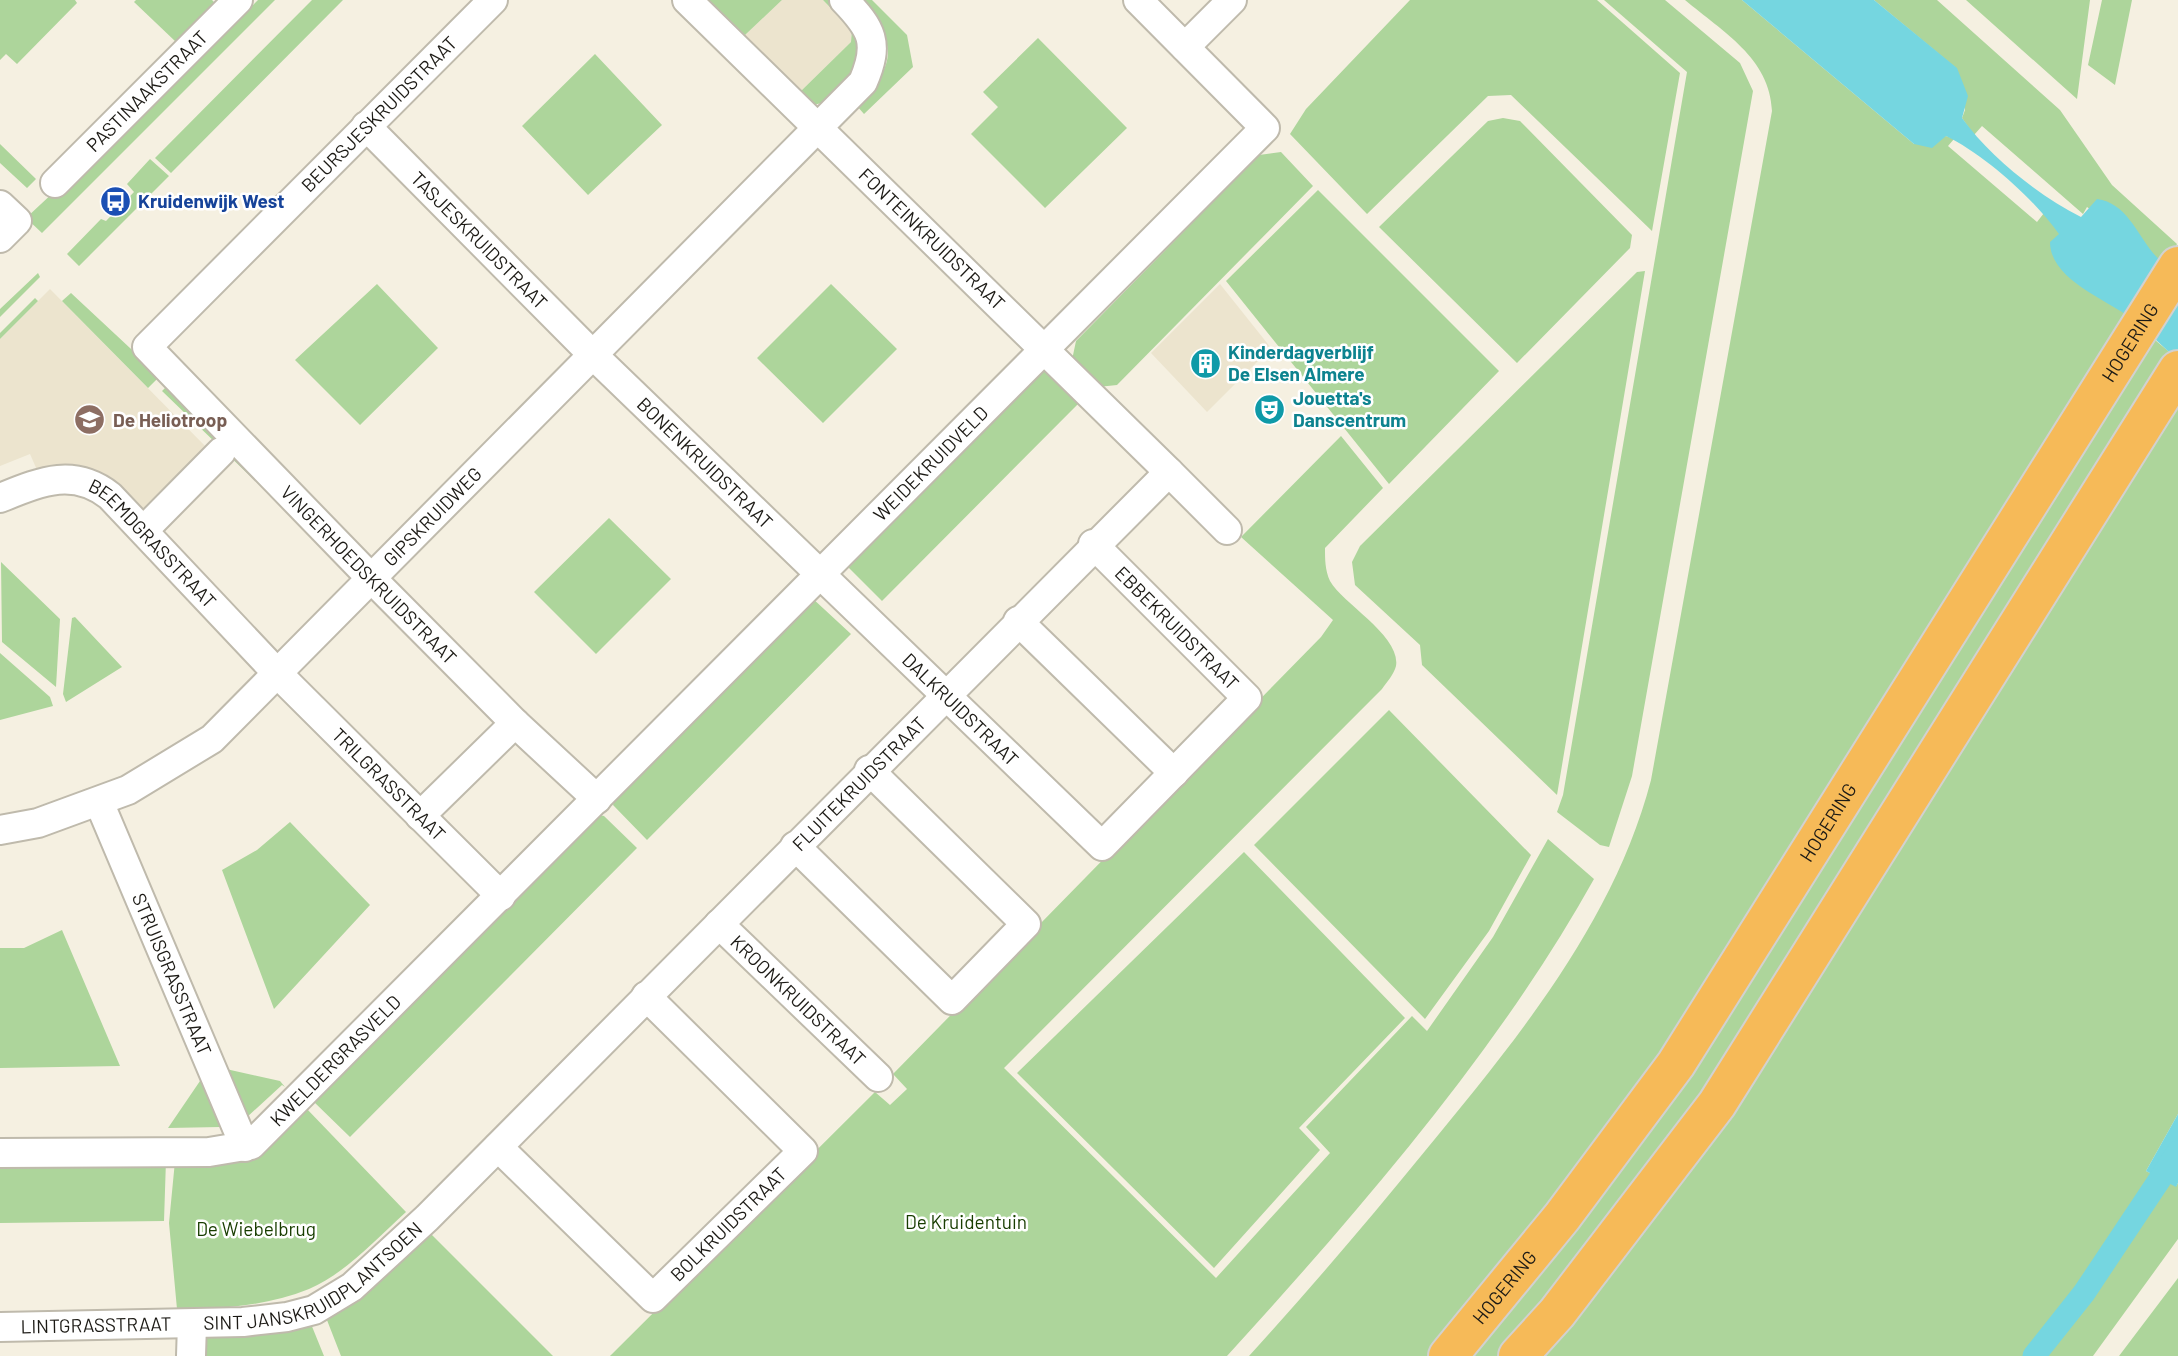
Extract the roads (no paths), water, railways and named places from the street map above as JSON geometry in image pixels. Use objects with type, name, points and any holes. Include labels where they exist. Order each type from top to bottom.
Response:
[{"type":"highway","name":"HOGERING","points":[[1448,1356],[1562,1217],[1676,1065],[2101,393],[2178,266]]},
{"type":"highway","points":[[1518,1356],[1557,1313],[1717,1104],[2178,370]]},
{"type":"street","name":"PASTINAAKSTRAAT","points":[[55,183],[238,0]]},
{"type":"street","name":"BEURSJESKRUIDSTRAAT","points":[[147,347],[493,0]]},
{"type":"street","points":[[687,0],[818,129]]},
{"type":"street","name":"GIPSKRUIDWEG","points":[[0,830],[38,823],[99,802],[143,782],[212,739],[863,82],[873,52],[871,34],[865,22],[844,0]]},
{"type":"street","points":[[1138,0],[1185,47],[1232,0]]},
{"type":"street","name":"WEIDEKRUIDVELD","points":[[597,799],[818,574],[1265,128],[1185,47]]},
{"type":"street","name":"TASJESKRUIDSTRAAT","points":[[366,126],[592,354]]},
{"type":"street","name":"FONTEINKRUIDSTRAAT","points":[[818,129],[1045,350]]},
{"type":"street","name":"VINGERHOEDSKRUIDSTRAAT","points":[[147,347],[515,723],[597,799]]},
{"type":"street","points":[[1045,350],[1227,530]]},
{"type":"street","name":"BONENKRUIDSTRAAT","points":[[592,354],[818,574]]},
{"type":"street","name":"BEEMDGRASSTRAAT","points":[[148,526],[221,452]]},
{"type":"street","name":"FLUITEKRUIDSTRAAT","points":[[427,1218],[1168,471]]},
{"type":"street","name":"BEEMDGRASSTRAAT","points":[[0,498],[45,480],[88,481],[148,526],[278,674]]},
{"type":"street","name":"EBBEKRUIDSTRAAT","points":[[1093,544],[1247,698],[1102,846]]},
{"type":"street","name":"DALKRUIDSTRAAT","points":[[818,574],[1102,846]]},
{"type":"street","points":[[1018,621],[1174,773]]},
{"type":"street","name":"TRILGRASSTRAAT","points":[[278,674],[501,896]]},
{"type":"street","points":[[420,816],[515,723]]},
{"type":"street","points":[[795,846],[952,1000],[1026,924],[869,770]]},
{"type":"street","name":"KWELDERGRASVELD","points":[[245,1147],[274,1124],[597,799]]},
{"type":"street","name":"STRUISGRASSTRAAT","points":[[99,802],[245,1147]]},
{"type":"street","name":"KROONKRUIDSTRAAT","points":[[719,923],[878,1077]]},
{"type":"street","name":"BOLKRUIDSTRAAT","points":[[498,1147],[653,1298],[803,1151],[646,996]]},
{"type":"street","points":[[0,1153],[209,1152],[245,1147]]},
{"type":"street","name":"SINT JANSKRUIDPLANTSOEN","points":[[192,1324],[265,1321],[314,1310],[352,1287],[427,1218]]},
{"type":"street","points":[[191,1356],[192,1324]]},
{"type":"street","name":"LINTGRASSTRAAT","points":[[0,1327],[192,1324]]},
{"type":"water","points":[[1742,0],[1874,0],[1957,68],[1968,96],[1962,118],[1986,147],[2048,198],[2081,217],[2097,199],[2116,206],[2130,220],[2153,253],[2178,276],[2178,360],[2134,320],[2082,288],[2059,267],[2050,242],[2059,234],[2008,179],[1977,154],[1946,136],[1932,148],[1914,144]]},
{"type":"water","points":[[2178,1114],[2178,1183],[2176,1187],[2146,1171]]},
{"type":"waterway","points":[[2034,1356],[2084,1293],[2178,1152]]},
{"type":"place","name":"Kruidenwijk West","points":[[115,201]]},
{"type":"place","name":"Kinderdagverblijf De Elsen Almere","points":[[1205,363]]},
{"type":"place","name":"Jouetta's Danscentrum","points":[[1270,409]]},
{"type":"place","name":"De Heliotroop","points":[[90,420]]},
{"type":"park label","name":"De Kruidentuin","points":[[966,1222]]},
{"type":"park label","name":"De Wiebelbrug","points":[[256,1229]]}]
